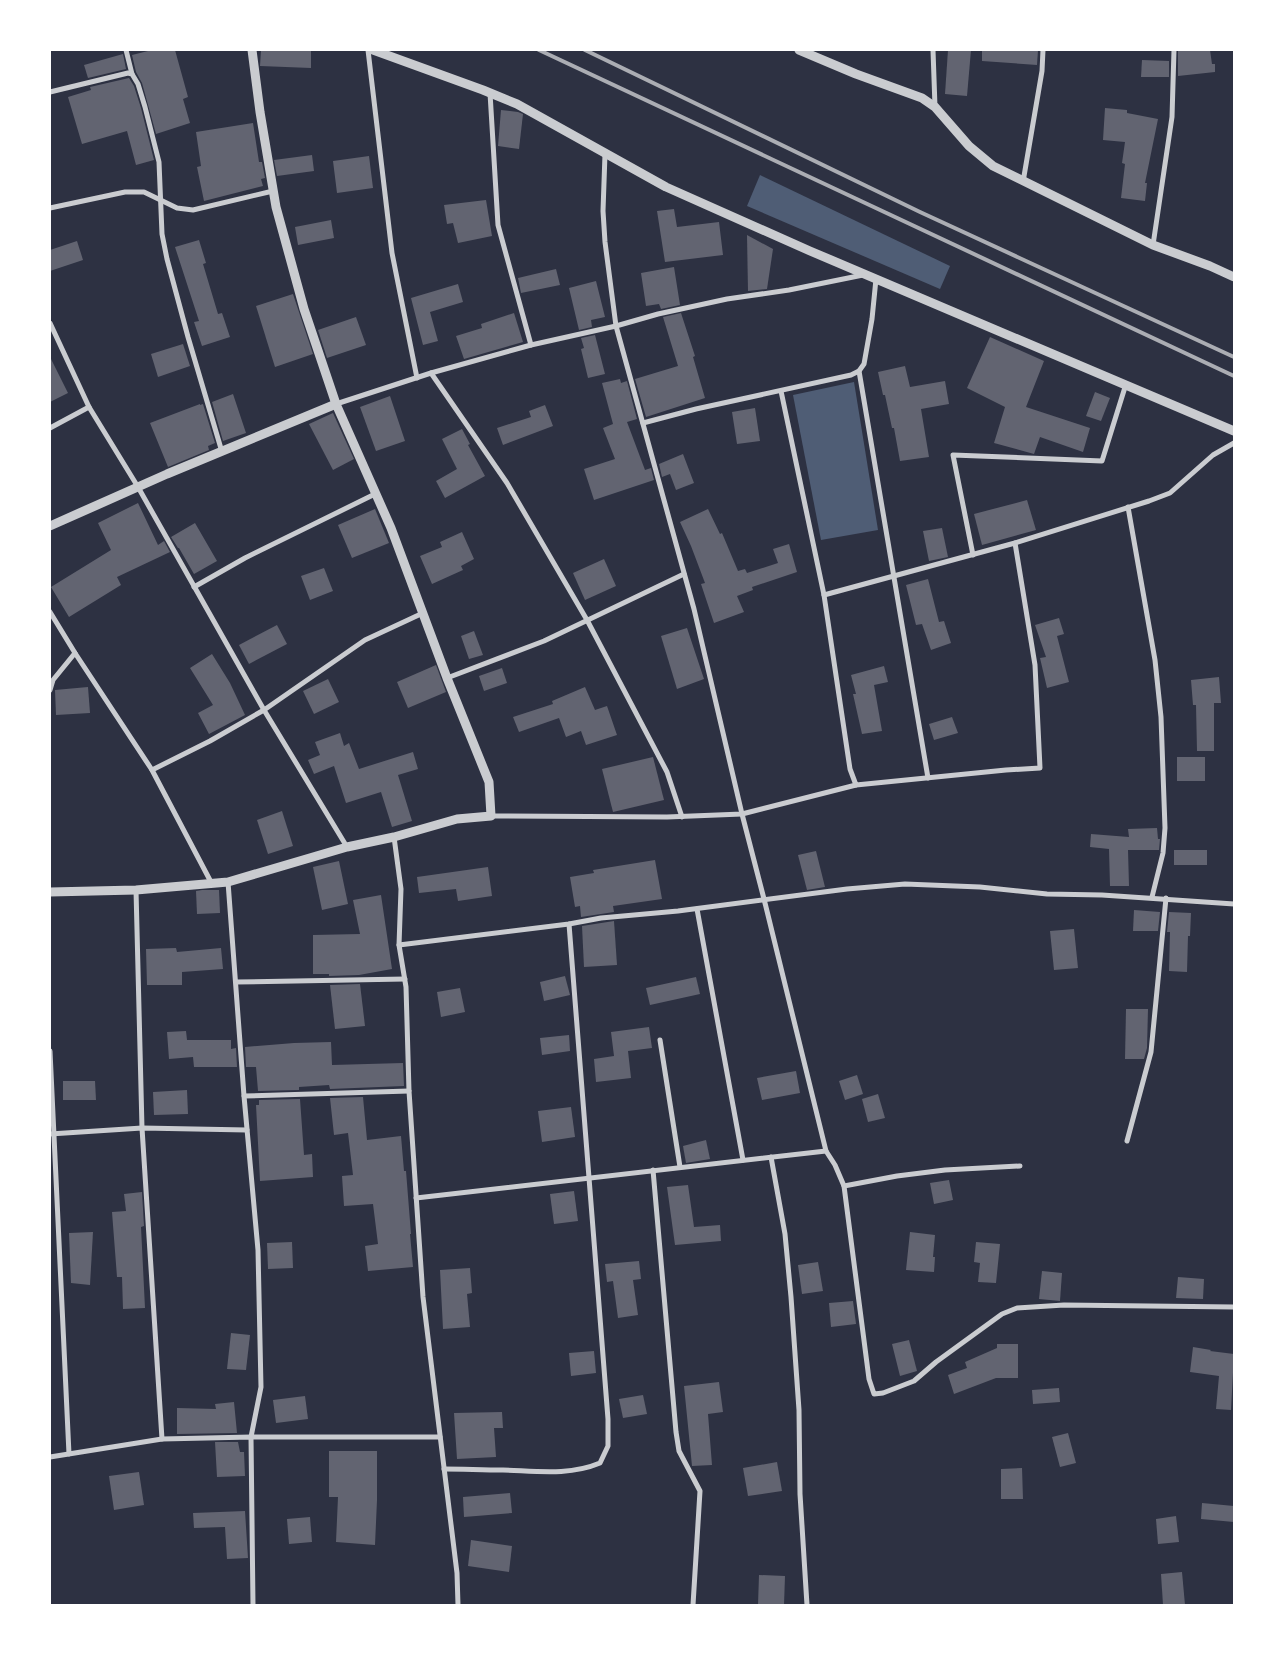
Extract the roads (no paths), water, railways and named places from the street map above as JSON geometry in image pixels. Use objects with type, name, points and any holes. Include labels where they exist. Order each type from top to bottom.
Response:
[{"type":"street","points":[[126,50],[132,74],[138,84],[145,107],[157,153],[162,234],[167,259],[222,452]]},
{"type":"street","points":[[252,50],[260,112],[276,206],[304,309],[336,404],[391,528],[447,678],[489,782],[491,816]]},
{"type":"street","points":[[368,50],[392,253],[417,378]]},
{"type":"street","points":[[373,50],[518,104],[666,187],[866,275],[1234,431]]},
{"type":"street","points":[[802,50],[856,74],[922,98],[935,107],[969,146],[993,166],[1023,182],[1153,245],[1234,277]]},
{"type":"street","points":[[933,50],[935,107]]},
{"type":"street","points":[[1023,182],[1042,71],[1043,50]]},
{"type":"street","points":[[1153,245],[1172,117],[1174,50]]},
{"type":"street","points":[[50,92],[123,74],[132,74]]},
{"type":"street","points":[[490,93],[498,225],[531,345]]},
{"type":"street","points":[[605,154],[603,211],[616,326],[696,618],[742,814],[826,1151],[835,1165],[844,1186],[869,1379],[874,1394],[883,1393],[914,1381],[936,1362],[1002,1314],[1017,1308],[1064,1305],[1234,1307]]},
{"type":"street","points":[[50,208],[125,192],[144,192],[177,208],[193,210],[273,191]]},
{"type":"street","points":[[50,526],[336,404],[431,373],[531,345],[616,326],[658,314],[727,299],[789,290],[866,275]]},
{"type":"street","points":[[643,423],[696,409],[851,375],[864,364],[872,319],[876,278]]},
{"type":"street","points":[[50,323],[89,407],[138,487],[264,710],[347,847]]},
{"type":"street","points":[[859,370],[928,778]]},
{"type":"street","points":[[431,373],[507,484],[587,620],[667,772],[682,817]]},
{"type":"street","points":[[973,554],[953,455],[1102,461],[1126,384]]},
{"type":"street","points":[[781,391],[824,595],[850,769],[856,785]]},
{"type":"street","points":[[50,428],[89,407]]},
{"type":"street","points":[[824,595],[1015,543],[1170,493],[1213,455],[1234,443]]},
{"type":"street","points":[[194,587],[245,558],[375,494]]},
{"type":"street","points":[[1128,507],[1155,660],[1161,717],[1165,828],[1152,897]]},
{"type":"street","points":[[50,892],[136,890],[228,882],[347,847],[394,837],[457,819],[491,816],[682,817],[742,814],[856,785],[1040,768],[1035,665],[1015,543]]},
{"type":"street","points":[[447,678],[544,641],[684,574]]},
{"type":"street","points":[[50,612],[152,770],[213,884]]},
{"type":"street","points":[[152,770],[210,741],[264,710],[365,640],[423,613]]},
{"type":"street","points":[[50,690],[53,680],[75,653]]},
{"type":"street","points":[[394,837],[401,889],[399,945],[405,979],[409,1091],[423,1297],[456,1573],[458,1605]]},
{"type":"street","points":[[228,882],[258,1250],[261,1387],[251,1437],[253,1605]]},
{"type":"street","points":[[399,945],[569,924],[601,918],[698,909],[764,899],[905,884],[980,887],[1047,894],[1152,897],[1234,904]]},
{"type":"street","points":[[136,890],[142,1128],[162,1439]]},
{"type":"street","points":[[1126,1141],[1151,1052],[1166,898]]},
{"type":"street","points":[[698,909],[743,1160]]},
{"type":"street","points":[[444,1469],[571,1472],[600,1463],[608,1446],[608,1419],[590,1177],[569,924]]},
{"type":"street","points":[[236,982],[405,979]]},
{"type":"street","points":[[660,1040],[680,1167]]},
{"type":"street","points":[[50,1051],[52,1134],[69,1454]]},
{"type":"street","points":[[244,1096],[409,1091]]},
{"type":"street","points":[[52,1134],[142,1128],[247,1130]]},
{"type":"street","points":[[416,1198],[826,1151]]},
{"type":"street","points":[[771,1157],[785,1234],[791,1296],[799,1410],[800,1494],[807,1605]]},
{"type":"street","points":[[844,1186],[897,1176],[945,1170],[1020,1166]]},
{"type":"street","points":[[653,1170],[679,1451],[700,1491],[693,1605]]},
{"type":"street","points":[[50,1457],[162,1439],[440,1437]]},
{"type":"water","points":[[760,175],[950,266],[940,289],[747,206]]},
{"type":"water","points":[[854,382],[878,530],[821,540],[793,395]]},
{"type":"railway","points":[[539,50],[1234,376]]},
{"type":"railway","points":[[585,50],[920,212],[1234,357]]}]
